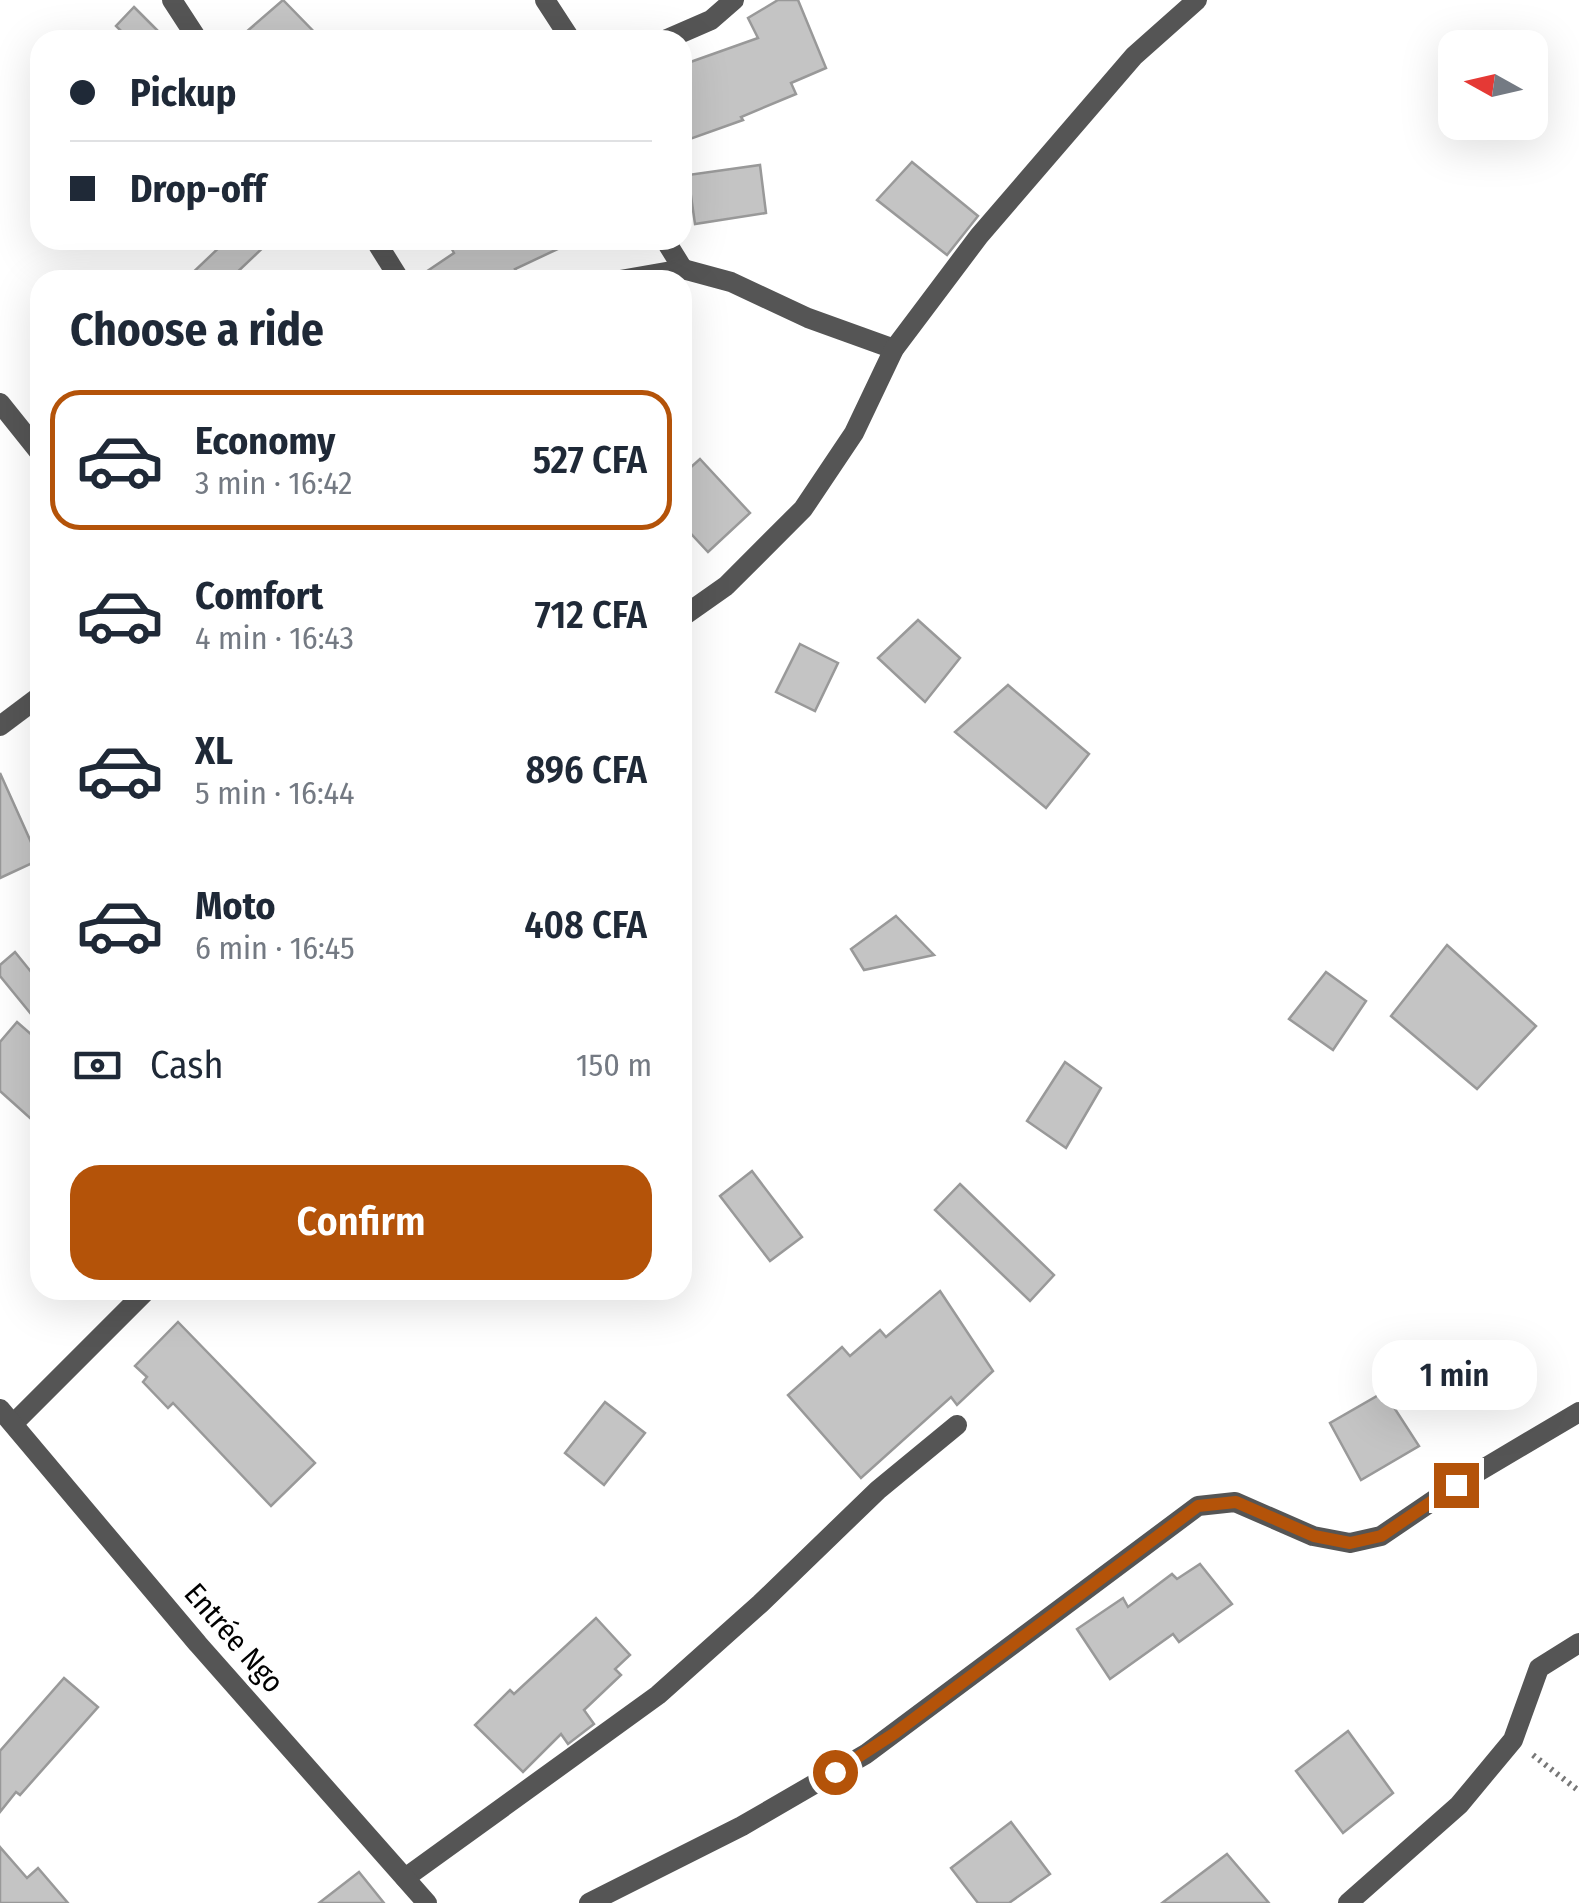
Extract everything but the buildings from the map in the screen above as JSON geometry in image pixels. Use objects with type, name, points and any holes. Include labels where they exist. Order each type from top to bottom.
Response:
[{"type":"street","points":[[172,0],[192,30]]},
{"type":"street","points":[[546,0],[565,30]]},
{"type":"street","points":[[688,30],[710,20],[734,0]]},
{"type":"street","points":[[692,610],[726,586],[803,509],[854,433],[894,349],[979,236],[1134,56],[1198,0]]},
{"type":"street","points":[[672,250],[683,269]]},
{"type":"street","points":[[677,270],[687,270]]},
{"type":"street","points":[[692,271],[731,282],[808,318],[894,349]]},
{"type":"street","points":[[0,403],[30,440]]},
{"type":"street","points":[[0,726],[30,704]]},
{"type":"street","points":[[7,1416],[136,1300]]},
{"type":"street","points":[[589,1903],[742,1826],[866,1754],[1198,1506],[1236,1502],[1314,1536],[1350,1543],[1381,1536],[1456,1485],[1579,1412]]},
{"type":"street","name":"Entrée Ngo","points":[[7,1416],[198,1644],[427,1903]]},
{"type":"street","points":[[405,1878],[658,1695],[878,1490],[957,1424]]},
{"type":"street","points":[[1348,1903],[1459,1805],[1513,1740],[1539,1668],[1579,1643]]},
{"type":"path","points":[[1513,1740],[1579,1791]]},
{"type":"route","points":[[835,1772],[895,1733],[1198,1506],[1236,1502],[1314,1536],[1350,1543],[1381,1536],[1456,1485]]}]
